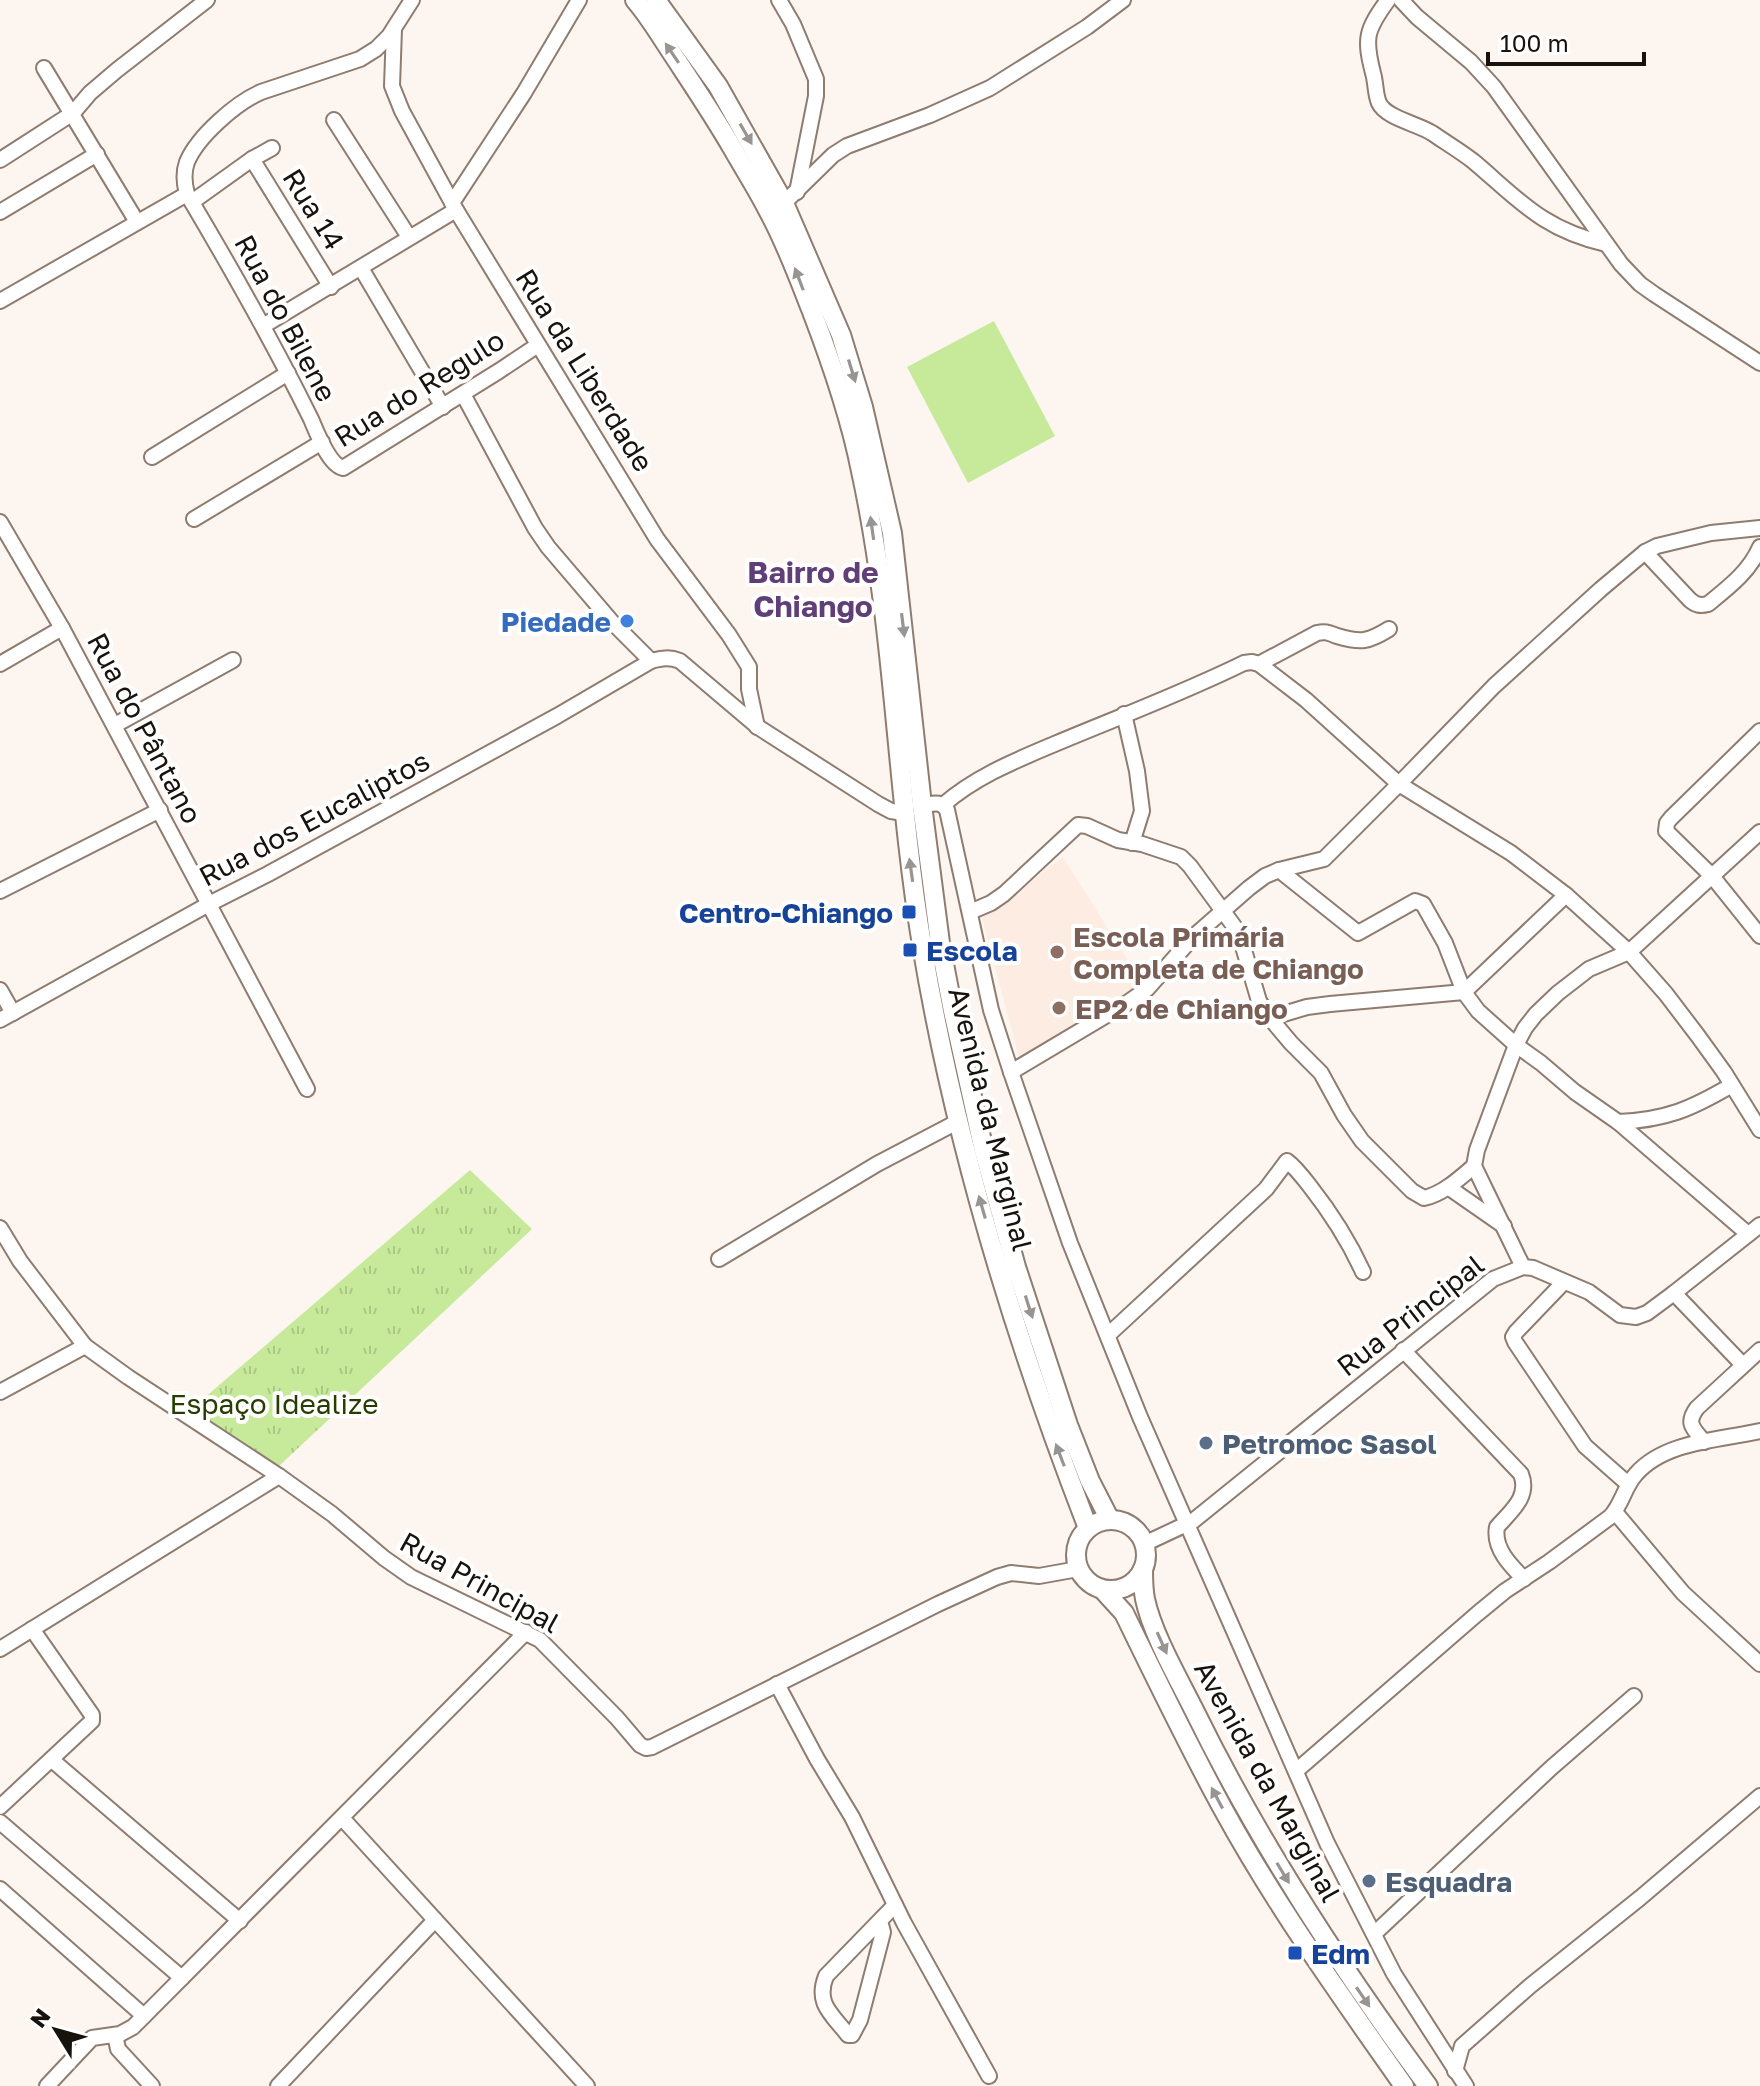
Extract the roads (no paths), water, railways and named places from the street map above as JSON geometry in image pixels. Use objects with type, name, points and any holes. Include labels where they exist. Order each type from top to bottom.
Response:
[{"type":"main road","name":"Avenida da Marginal","points":[[635,0],[713,115],[770,213],[794,266],[841,393],[861,467],[871,523],[922,947],[959,1121],[1018,1335],[1056,1447],[1088,1528]]},
{"type":"main road","name":"Avenida da Marginal","points":[[656,0],[718,86],[790,197],[841,335],[863,407],[892,533],[922,805],[943,956],[984,1151],[1016,1267],[1068,1425],[1090,1481],[1110,1520]]},
{"type":"main road","points":[[1121,1521],[1139,1534],[1146,1557],[1137,1579],[1115,1590],[1103,1590],[1084,1579],[1078,1569],[1076,1551],[1082,1534],[1088,1528],[1098,1522],[1121,1521]]},
{"type":"main road","name":"Avenida da Marginal","points":[[1143,1569],[1145,1601],[1159,1638],[1222,1768],[1320,1932],[1428,2086]]},
{"type":"main road","name":"Avenida da Marginal","points":[[1103,1590],[1124,1613],[1173,1714],[1240,1838],[1317,1961],[1404,2086]]},
{"type":"street","points":[[0,160],[73,113],[90,93],[117,70],[207,0]]},
{"type":"street","points":[[190,198],[183,180],[187,162],[228,113],[261,92],[360,59],[376,49],[394,29],[412,0]]},
{"type":"street","points":[[263,326],[331,287],[454,206],[579,0]]},
{"type":"street","points":[[779,0],[793,24],[816,79],[816,96],[790,197]]},
{"type":"street","points":[[790,197],[833,155],[847,146],[930,115],[990,88],[1087,27],[1123,0]]},
{"type":"street","points":[[1388,0],[1373,19],[1367,45],[1376,93],[1382,107],[1428,130],[1469,158],[1545,220],[1606,244]]},
{"type":"street","points":[[1401,0],[1471,62],[1494,87],[1606,244],[1640,284],[1760,363]]},
{"type":"street","name":"Rua da Liberdade","points":[[394,29],[392,86],[395,96],[532,348],[616,470],[657,539],[729,635],[749,667],[749,689],[758,727]]},
{"type":"street","points":[[44,68],[137,222]]},
{"type":"street","points":[[334,120],[409,237]]},
{"type":"street","points":[[0,301],[137,222],[190,198],[272,148]]},
{"type":"street","points":[[0,212],[97,154]]},
{"type":"street","name":"Rua 14","points":[[252,159],[331,287]]},
{"type":"street","name":"Rua do Bilene","points":[[190,198],[263,326],[338,468]]},
{"type":"street","points":[[361,268],[443,407]]},
{"type":"street","name":"Rua do Regulo","points":[[338,468],[343,468],[443,407],[532,348]]},
{"type":"street","points":[[152,457],[288,373]]},
{"type":"street","points":[[463,394],[548,547],[612,622],[651,661],[673,658],[680,661],[758,727],[878,804],[904,813]]},
{"type":"street","points":[[194,519],[322,442]]},
{"type":"street","name":"Rua do Pântano","points":[[0,522],[115,725],[307,1089]]},
{"type":"street","points":[[1298,886],[1494,686],[1645,552],[1657,546],[1711,533],[1760,528]]},
{"type":"street","points":[[1645,552],[1690,600],[1702,605],[1708,604],[1740,577],[1749,568],[1760,547]]},
{"type":"street","points":[[0,664],[62,628]]},
{"type":"street","points":[[1259,664],[1324,631],[1366,641],[1389,629]]},
{"type":"street","points":[[115,725],[233,660]]},
{"type":"street","name":"Rua dos Eucaliptos","points":[[7,1017],[651,661]]},
{"type":"street","points":[[943,805],[972,782],[1124,714],[1202,684],[1244,663],[1259,664],[1306,700],[1399,784],[1511,853],[1566,895],[1629,952],[1666,994],[1732,1085],[1760,1130]]},
{"type":"street","points":[[1124,714],[1142,811],[1132,843]]},
{"type":"street","points":[[1760,731],[1667,823],[1666,831],[1712,876],[1760,936]]},
{"type":"street","points":[[922,805],[938,803],[947,810],[991,1010],[1070,1243],[1140,1417],[1327,1843],[1394,1974],[1466,2086]]},
{"type":"street","points":[[0,891],[160,810]]},
{"type":"street","points":[[970,912],[982,909],[1004,894],[1078,825],[1118,840],[1181,857],[1239,933],[1259,1001],[1291,1043],[1321,1073],[1362,1141],[1412,1191],[1424,1198],[1448,1187],[1474,1166]]},
{"type":"street","points":[[1523,1267],[1474,1166],[1477,1150],[1525,1028],[1576,978],[1629,952],[1760,832]]},
{"type":"street","points":[[1011,1072],[1147,989],[1193,937],[1257,882],[1279,870],[1324,859]]},
{"type":"street","points":[[1279,870],[1358,933],[1415,901],[1423,904],[1445,943],[1464,992],[1478,1011],[1575,1092],[1618,1122],[1754,1230]]},
{"type":"street","points":[[1270,1018],[1307,1007],[1464,992],[1566,895]]},
{"type":"street","points":[[0,990],[7,1017]]},
{"type":"street","points":[[1618,1122],[1673,1115],[1699,1105],[1732,1085]]},
{"type":"street","points":[[719,1259],[877,1164],[959,1121]]},
{"type":"street","points":[[1108,1335],[1266,1189],[1287,1161],[1333,1216],[1363,1272]]},
{"type":"street","points":[[1448,1187],[1505,1227]]},
{"type":"street","name":"Rua Principal","points":[[0,1228],[20,1261],[85,1346],[279,1476],[411,1577],[540,1640],[646,1748],[997,1577],[1011,1573],[1039,1576],[1078,1569]]},
{"type":"street","name":"Rua Principal","points":[[1144,1544],[1186,1525],[1493,1279],[1523,1267],[1533,1268],[1589,1292],[1620,1315],[1636,1317],[1647,1313],[1754,1230]]},
{"type":"street","points":[[1564,1282],[1513,1337],[1585,1446],[1628,1484]]},
{"type":"street","points":[[1674,1293],[1753,1361],[1691,1416],[1691,1425],[1704,1442]]},
{"type":"street","points":[[0,1392],[85,1346]]},
{"type":"street","points":[[1403,1350],[1521,1474],[1525,1490],[1522,1498],[1495,1532],[1501,1551],[1524,1579]]},
{"type":"street","points":[[1296,1771],[1505,1591],[1615,1512],[1634,1475],[1655,1458],[1704,1442],[1760,1431]]},
{"type":"street","points":[[0,1649],[279,1476]]},
{"type":"street","points":[[1615,1512],[1683,1593],[1760,1664]]},
{"type":"street","points":[[0,1807],[90,1724],[92,1718],[32,1629]]},
{"type":"street","points":[[47,2086],[92,2038],[127,2031],[144,2016],[526,1632]]},
{"type":"street","points":[[777,1684],[852,1817],[895,1905],[989,2076]]},
{"type":"street","points":[[1374,1934],[1551,1768],[1634,1696]]},
{"type":"street","points":[[52,1760],[240,1921]]},
{"type":"street","points":[[1455,2071],[1462,2046],[1760,1796]]},
{"type":"street","points":[[342,1818],[587,2086]]},
{"type":"street","points":[[0,1822],[182,1978]]},
{"type":"street","points":[[0,1889],[144,2016]]},
{"type":"street","points":[[880,1921],[883,1932],[860,2020],[852,2035],[848,2035],[823,2002],[823,1984],[826,1976],[895,1905]]},
{"type":"street","points":[[280,2085],[435,1920]]},
{"type":"street","points":[[115,2035],[118,2049],[152,2086]]},
{"type":"street","points":[[1438,2045],[1462,2046]]},
{"type":"place","name":"Piedade","points":[[627,621]]},
{"type":"place","name":"Centro-Chiango","points":[[909,912]]},
{"type":"place","name":"Escola","points":[[910,950]]},
{"type":"place","name":"Escola Primária Completa de Chiango","points":[[1057,952]]},
{"type":"place","name":"EP2 de Chiango","points":[[1059,1008]]},
{"type":"place","name":"Petromoc Sasol","points":[[1206,1443]]},
{"type":"place","name":"Esquadra","points":[[1369,1881]]},
{"type":"place","name":"Edm","points":[[1295,1953]]},
{"type":"district","name":"Bairro de Chiango","points":[[813,589]]},
{"type":"park label","name":"Espaço Idealize","points":[[274,1403]]}]
